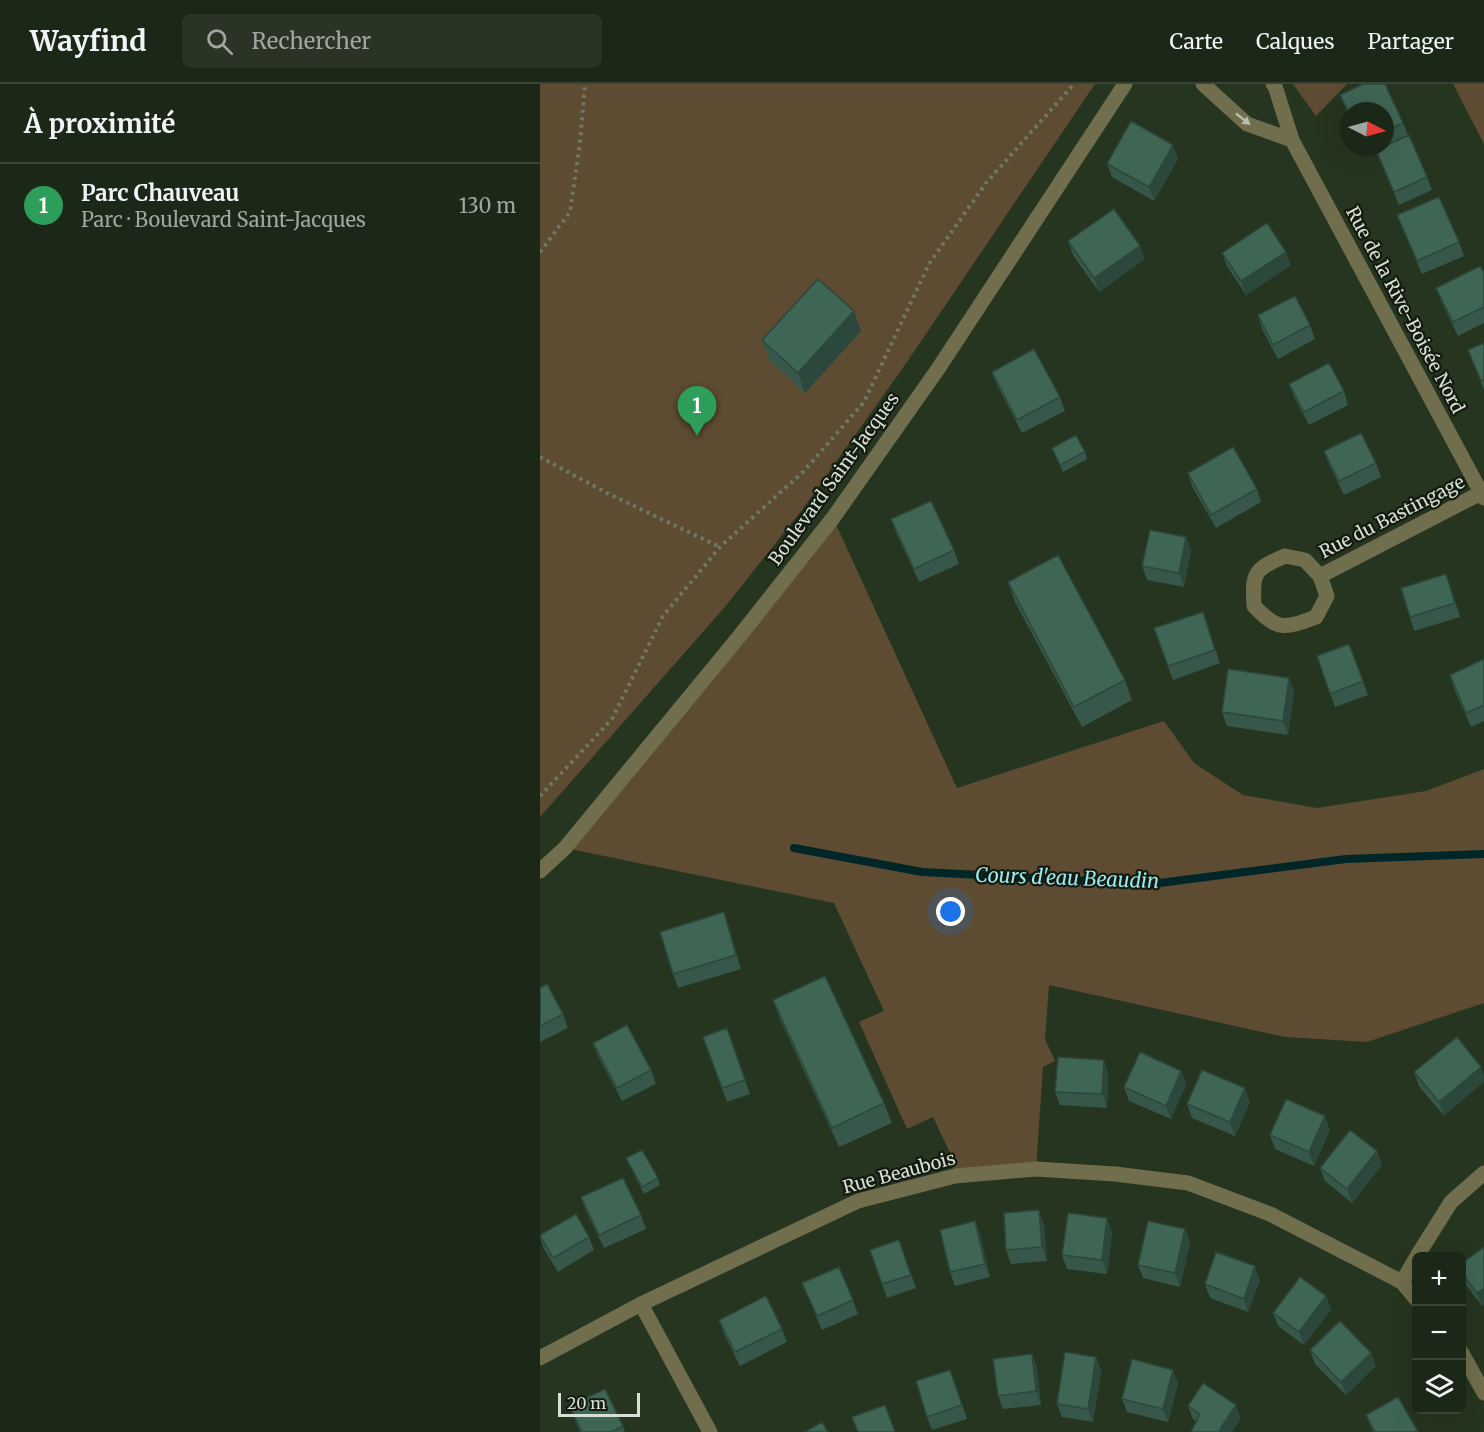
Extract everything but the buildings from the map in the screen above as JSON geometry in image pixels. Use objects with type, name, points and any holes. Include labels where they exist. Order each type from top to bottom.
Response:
[{"type":"street","name":"Boulevard Saint-Jacques","points":[[540,871],[573,839],[833,518],[938,369],[1125,84]]},
{"type":"street","points":[[1203,84],[1247,124],[1292,140]]},
{"type":"street","name":"Rue de la Rive-Boisée Nord","points":[[1273,84],[1292,140],[1483,495]]},
{"type":"street","name":"Rue du Bastingage","points":[[1320,576],[1483,495]]},
{"type":"street","name":"Rue du Bastingage","points":[[1285,556],[1305,560],[1320,576],[1328,596],[1316,617],[1293,626],[1271,623],[1254,606],[1253,582],[1264,565],[1285,556]]},
{"type":"street","name":"Rue Beaubois","points":[[540,1358],[641,1304],[858,1201],[955,1176],[1036,1169],[1115,1174],[1188,1183],[1270,1214],[1402,1282],[1412,1294]]},
{"type":"street","points":[[1420,1252],[1451,1202],[1484,1173]]},
{"type":"street","points":[[1402,1282],[1412,1265]]},
{"type":"street","points":[[641,1304],[710,1432]]},
{"type":"street","points":[[1465,1360],[1484,1393]]},
{"type":"path","points":[[540,252],[570,212],[580,143],[585,84]]},
{"type":"path","points":[[540,796],[612,719],[663,616],[720,547],[803,472],[864,402],[929,264],[986,183],[1074,84]]},
{"type":"path","points":[[540,457],[609,494],[720,547]]},
{"type":"shaded area","points":[[540,84],[1095,84],[907,362],[802,510],[724,608],[540,817]]},
{"type":"shaded area","points":[[1293,84],[1347,84],[1316,116]]},
{"type":"shaded area","points":[[1453,84],[1484,84],[1484,144]]},
{"type":"shaded area","points":[[833,518],[957,788],[1164,721],[1194,763],[1243,795],[1317,808],[1426,791],[1484,769],[1484,1003],[1367,1042],[1285,1037],[1049,985],[1045,1039],[1055,1061],[1043,1067],[1036,1169],[955,1176],[950,1153],[933,1117],[907,1129],[859,1022],[884,1011],[834,903],[565,848]]},
{"type":"waterway","name":"Cours d'eau Beaudin","points":[[794,848],[922,872],[1152,884],[1346,859],[1484,854]]},
{"type":"place","name":"Parc Chauveau","points":[[697,436]]}]
